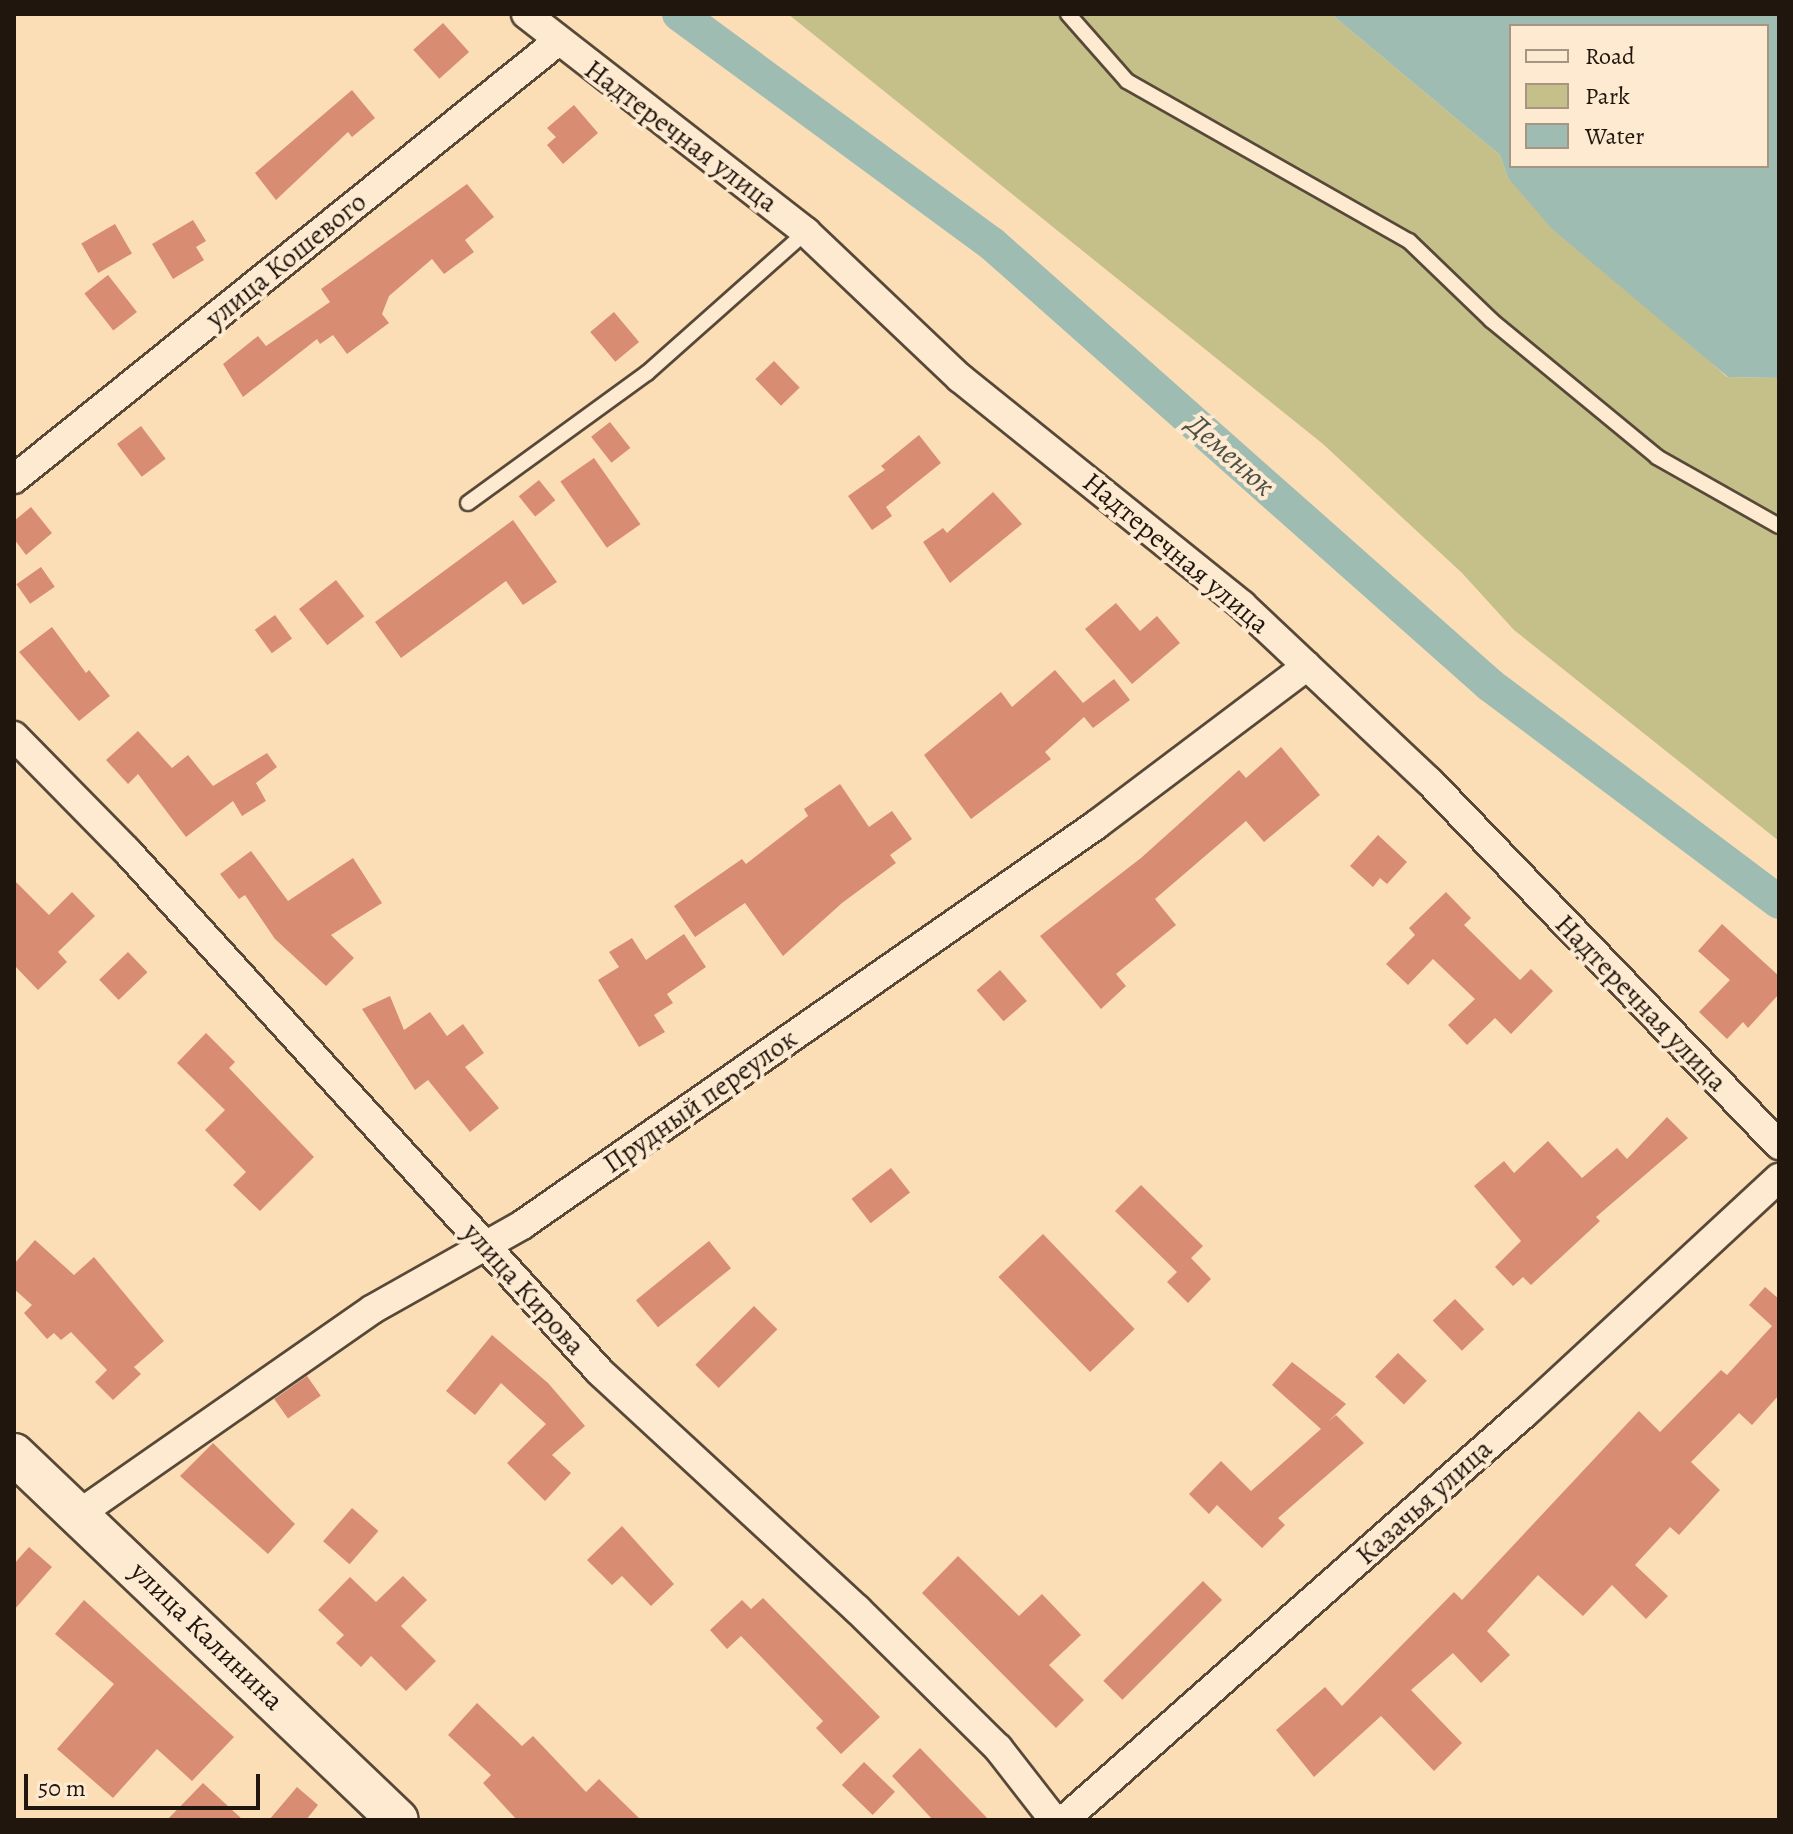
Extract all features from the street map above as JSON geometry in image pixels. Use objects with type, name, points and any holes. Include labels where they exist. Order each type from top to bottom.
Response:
[{"type":"street","name":"Надтеречная улица","points":[[526,14],[557,42],[806,232],[960,378],[1242,605],[1429,781],[1779,1145]]},
{"type":"street","name":"улица Кошевого","points":[[14,479],[557,42]]},
{"type":"street","name":"Прудный переулок","points":[[79,1514],[373,1309],[483,1244],[522,1225],[1096,825],[1307,666]]},
{"type":"street","name":"улица Кирова","points":[[14,736],[138,863],[600,1372],[857,1609],[998,1748],[1054,1820]]},
{"type":"street","name":"Казачья улица","points":[[1064,1820],[1527,1411],[1779,1178]]},
{"type":"street","name":"улица Калинина","points":[[14,1454],[398,1820]]},
{"type":"lane","points":[[1068,14],[1127,81],[1409,241],[1491,320],[1657,457],[1779,526]]},
{"type":"lane","points":[[468,503],[647,373],[806,232]]},
{"type":"green space","points":[[788,14],[1331,14],[1500,155],[1508,178],[1727,377],[1779,378],[1779,841],[1514,630],[1462,573],[1323,444]]},
{"type":"water","points":[[1331,14],[1779,14],[1779,378],[1728,377],[1552,229],[1508,178],[1500,155]]},
{"type":"building","points":[[443,23],[469,52],[439,79],[413,50]]},
{"type":"building","points":[[352,90],[375,118],[352,137],[348,132],[276,200],[255,173]]},
{"type":"building","points":[[574,105],[598,133],[563,164],[547,145],[556,137],[547,128]]},
{"type":"building","points":[[467,184],[494,217],[465,240],[474,252],[444,274],[432,259],[389,296],[382,314],[389,323],[347,354],[333,335],[320,344],[317,339],[243,397],[223,364],[258,336],[266,346],[330,302],[321,289]]},
{"type":"building","points":[[193,220],[206,241],[196,247],[204,260],[173,279],[152,244]]},
{"type":"building","points":[[115,224],[132,253],[98,273],[81,244]]},
{"type":"building","points":[[108,275],[137,312],[113,331],[84,293]]},
{"type":"building","points":[[614,312],[639,342],[615,362],[590,332]]},
{"type":"building","points":[[774,361],[800,388],[781,406],[755,379]]},
{"type":"building","points":[[610,422],[630,448],[611,463],[591,437]]},
{"type":"building","points":[[141,426],[166,459],[142,477],[117,444]]},
{"type":"building","points":[[919,435],[941,463],[886,507],[892,516],[872,530],[848,496],[885,470],[881,466]]},
{"type":"building","points":[[594,458],[640,524],[607,548],[560,482]]},
{"type":"building","points":[[539,480],[555,500],[535,517],[519,496]]},
{"type":"building","points":[[993,492],[1022,524],[950,583],[923,542],[943,528],[947,533]]},
{"type":"building","points":[[31,507],[52,533],[26,555],[14,539],[14,521]]},
{"type":"building","points":[[513,520],[557,582],[523,605],[506,581],[401,658],[375,622]]},
{"type":"building","points":[[41,567],[55,587],[30,604],[16,584]]},
{"type":"building","points":[[336,580],[364,616],[327,645],[299,609]]},
{"type":"building","points":[[1116,603],[1140,631],[1157,616],[1180,643],[1132,684],[1085,629]]},
{"type":"building","points":[[275,615],[292,638],[272,653],[255,630]]},
{"type":"building","points":[[52,627],[86,673],[89,670],[110,696],[79,721],[19,652]]},
{"type":"building","points":[[1055,670],[1083,703],[1114,679],[1130,700],[1093,728],[1084,717],[1045,752],[1051,759],[971,819],[924,755],[1001,692],[1012,707]]},
{"type":"building","points":[[138,731],[172,768],[188,755],[213,786],[267,753],[277,767],[256,783],[266,801],[242,816],[233,801],[186,837],[138,774],[128,784],[106,760]]},
{"type":"building","points":[[1281,747],[1320,795],[1264,842],[1246,821],[1155,899],[1176,925],[1116,974],[1126,986],[1101,1009],[1040,936],[1141,858],[1239,770],[1246,778]]},
{"type":"building","points":[[840,784],[869,827],[892,811],[912,839],[890,855],[896,863],[842,903],[783,956],[745,903],[695,937],[674,906],[742,859],[746,864],[808,816],[804,809]]},
{"type":"building","points":[[1378,835],[1407,862],[1387,884],[1380,878],[1373,887],[1350,866]]},
{"type":"building","points":[[251,851],[288,901],[353,858],[382,903],[331,935],[354,958],[326,986],[275,939],[245,895],[239,899],[220,874]]},
{"type":"building","points":[[14,880],[49,915],[72,892],[95,916],[58,952],[67,962],[38,990],[14,965]]},
{"type":"building","points":[[1446,892],[1471,918],[1464,925],[1520,980],[1531,969],[1553,991],[1511,1034],[1495,1018],[1467,1045],[1448,1025],[1475,999],[1433,959],[1408,985],[1386,964],[1415,935],[1409,928]]},
{"type":"building","points":[[1722,924],[1779,976],[1779,994],[1748,1028],[1743,1022],[1727,1039],[1699,1012],[1730,980],[1698,951]]},
{"type":"building","points":[[684,934],[706,967],[667,994],[673,1003],[654,1015],[665,1032],[639,1047],[598,980],[619,967],[609,952],[632,938],[646,960]]},
{"type":"building","points":[[128,952],[147,972],[119,1000],[99,980]]},
{"type":"building","points":[[1000,970],[1027,1001],[1004,1021],[977,990]]},
{"type":"building","points":[[390,996],[404,1030],[430,1012],[447,1036],[463,1024],[484,1053],[465,1067],[499,1108],[470,1132],[428,1080],[415,1090],[362,1009]]},
{"type":"building","points":[[206,1033],[235,1062],[229,1068],[314,1157],[260,1211],[233,1185],[246,1172],[205,1130],[225,1110],[177,1063]]},
{"type":"building","points":[[1667,1117],[1688,1138],[1596,1217],[1600,1221],[1531,1285],[1523,1277],[1513,1286],[1495,1267],[1521,1241],[1474,1186],[1504,1161],[1514,1173],[1548,1141],[1582,1178],[1617,1148],[1627,1159]]},
{"type":"building","points":[[891,1168],[910,1192],[871,1223],[852,1199]]},
{"type":"building","points":[[1141,1185],[1203,1246],[1191,1258],[1211,1279],[1188,1303],[1167,1282],[1177,1272],[1115,1211]]},
{"type":"building","points":[[1043,1234],[1135,1329],[1090,1372],[998,1277]]},
{"type":"building","points":[[35,1240],[74,1275],[94,1257],[164,1341],[134,1367],[141,1374],[113,1400],[95,1382],[107,1370],[71,1332],[61,1340],[54,1333],[47,1339],[24,1313],[32,1305],[14,1289],[14,1264]]},
{"type":"building","points":[[709,1241],[731,1268],[658,1327],[636,1300]]},
{"type":"building","points":[[1765,1287],[1779,1299],[1779,1395],[1752,1425],[1739,1413],[1691,1462],[1720,1490],[1679,1535],[1670,1527],[1635,1565],[1668,1596],[1646,1619],[1612,1585],[1583,1616],[1538,1575],[1487,1631],[1510,1655],[1481,1683],[1453,1653],[1411,1690],[1462,1743],[1434,1771],[1381,1716],[1314,1777],[1276,1730],[1325,1687],[1342,1706],[1454,1592],[1462,1600],[1639,1411],[1660,1432],[1721,1370],[1727,1375],[1772,1326],[1749,1305]]},
{"type":"building","points":[[1455,1299],[1484,1329],[1462,1351],[1433,1321]]},
{"type":"building","points":[[754,1306],[777,1329],[719,1388],[695,1365]]},
{"type":"building","points":[[492,1335],[548,1383],[585,1426],[552,1455],[571,1473],[545,1501],[507,1463],[546,1424],[501,1383],[475,1415],[446,1391]]},
{"type":"building","points":[[1398,1353],[1427,1381],[1404,1405],[1375,1377]]},
{"type":"building","points":[[1292,1362],[1346,1404],[1328,1422],[1336,1415],[1364,1443],[1278,1518],[1285,1525],[1262,1548],[1217,1505],[1209,1514],[1189,1494],[1221,1461],[1251,1491],[1321,1429],[1272,1385]]},
{"type":"building","points":[[307,1376],[321,1396],[288,1419],[274,1399]]},
{"type":"building","points":[[213,1443],[295,1524],[268,1554],[180,1476]]},
{"type":"building","points":[[352,1508],[378,1531],[350,1564],[323,1541]]},
{"type":"building","points":[[622,1526],[674,1584],[651,1606],[622,1576],[612,1585],[587,1560]]},
{"type":"building","points":[[29,1547],[52,1567],[14,1610],[14,1564]]},
{"type":"building","points":[[958,1556],[1019,1616],[1042,1594],[1081,1635],[1049,1665],[1084,1700],[1056,1728],[922,1593]]},
{"type":"building","points":[[403,1576],[427,1600],[401,1626],[436,1661],[406,1691],[371,1656],[361,1667],[336,1643],[344,1635],[318,1610],[350,1577],[376,1602]]},
{"type":"building","points":[[1203,1581],[1222,1600],[1122,1700],[1103,1681]]},
{"type":"building","points":[[763,1598],[880,1717],[841,1754],[816,1728],[823,1721],[741,1636],[727,1649],[710,1630],[742,1600],[751,1609]]},
{"type":"building","points":[[84,1600],[234,1737],[192,1781],[157,1749],[113,1798],[57,1749],[114,1684],[55,1634]]},
{"type":"building","points":[[477,1703],[522,1746],[533,1736],[586,1792],[599,1779],[641,1820],[517,1820],[483,1783],[491,1775],[448,1735]]},
{"type":"building","points":[[920,1748],[989,1820],[933,1820],[892,1776]]},
{"type":"building","points":[[864,1762],[895,1792],[873,1815],[842,1785]]},
{"type":"building","points":[[203,1783],[243,1820],[167,1820]]},
{"type":"building","points":[[297,1787],[318,1805],[306,1820],[269,1820]]},
{"type":"waterway","name":"Деменюк","points":[[679,14],[991,243],[1490,685],[1779,902]]}]
